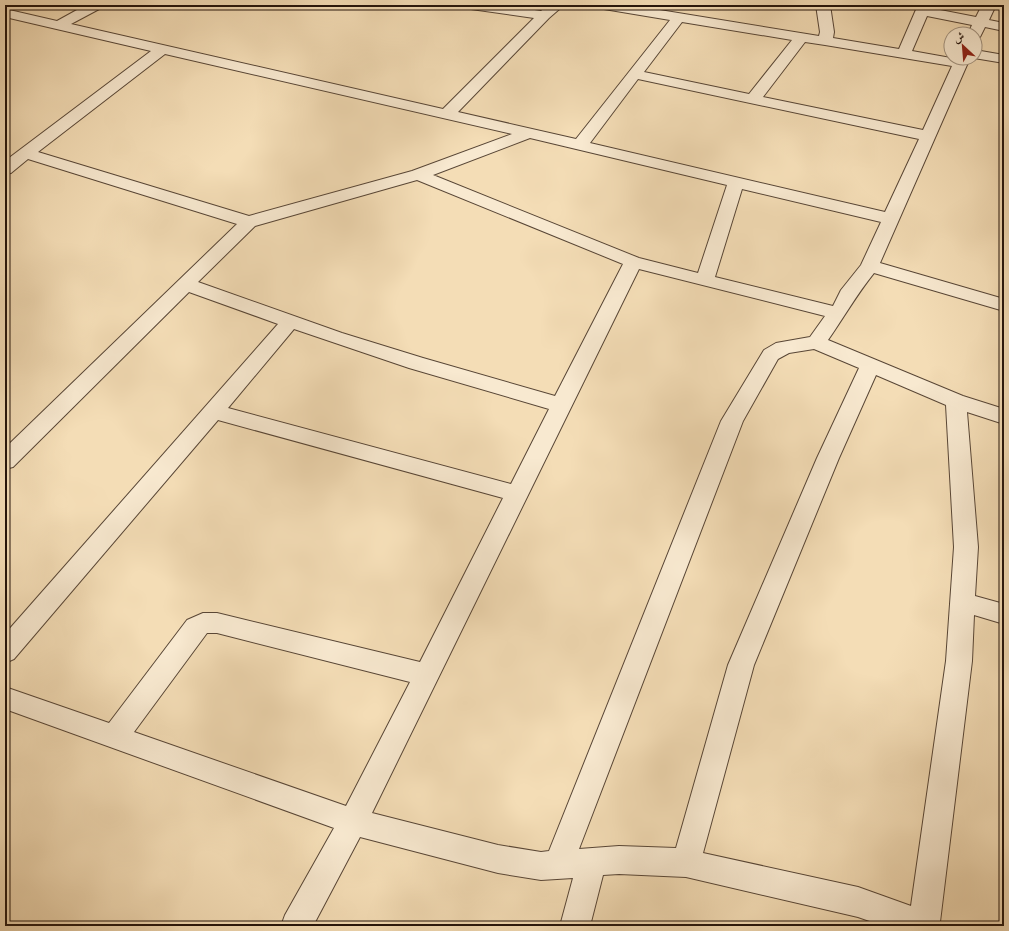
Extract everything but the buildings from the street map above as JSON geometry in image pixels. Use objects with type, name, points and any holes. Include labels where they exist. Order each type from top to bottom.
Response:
[{"type":"street","points":[[59,25],[96,5]]},
{"type":"street","points":[[471,5],[544,16]]},
{"type":"street","points":[[446,115],[544,16],[557,5]]},
{"type":"street","points":[[604,5],[904,53],[943,56]]},
{"type":"street","points":[[823,5],[827,32],[825,41]]},
{"type":"street","points":[[979,26],[989,5]]},
{"type":"street","points":[[904,53],[924,8],[970,26]]},
{"type":"street","points":[[6,14],[529,133],[891,219]]},
{"type":"street","points":[[580,145],[678,17]]},
{"type":"street","points":[[983,29],[1004,27]]},
{"type":"street","points":[[753,99],[801,37]]},
{"type":"street","points":[[5,169],[162,49]]},
{"type":"street","points":[[983,58],[1004,59]]},
{"type":"street","points":[[816,342],[844,304],[848,294],[870,266],[928,136],[963,66]]},
{"type":"street","points":[[634,74],[928,136]]},
{"type":"street","points":[[5,461],[249,222],[418,175],[529,133]]},
{"type":"street","points":[[26,153],[249,222]]},
{"type":"street","points":[[418,175],[633,262],[837,313]]},
{"type":"street","points":[[705,280],[736,182]]},
{"type":"street","points":[[296,926],[353,822],[633,262]]},
{"type":"street","points":[[870,266],[1004,305]]},
{"type":"street","points":[[185,284],[416,363],[561,406]]},
{"type":"street","points":[[5,652],[291,321]]},
{"type":"street","points":[[558,865],[646,645],[732,421],[771,356],[783,348],[816,342],[956,401],[1004,417]]},
{"type":"street","points":[[686,863],[741,665],[828,458],[870,365]]},
{"type":"street","points":[[5,698],[353,822],[498,859],[541,866],[620,860],[686,863],[858,902],[925,926],[959,661],[966,547],[956,401]]},
{"type":"street","points":[[214,411],[517,494]]},
{"type":"street","points":[[962,602],[1004,614]]},
{"type":"street","points":[[115,737],[196,627],[203,623],[217,623],[427,675]]},
{"type":"street","points":[[575,926],[592,862]]}]
